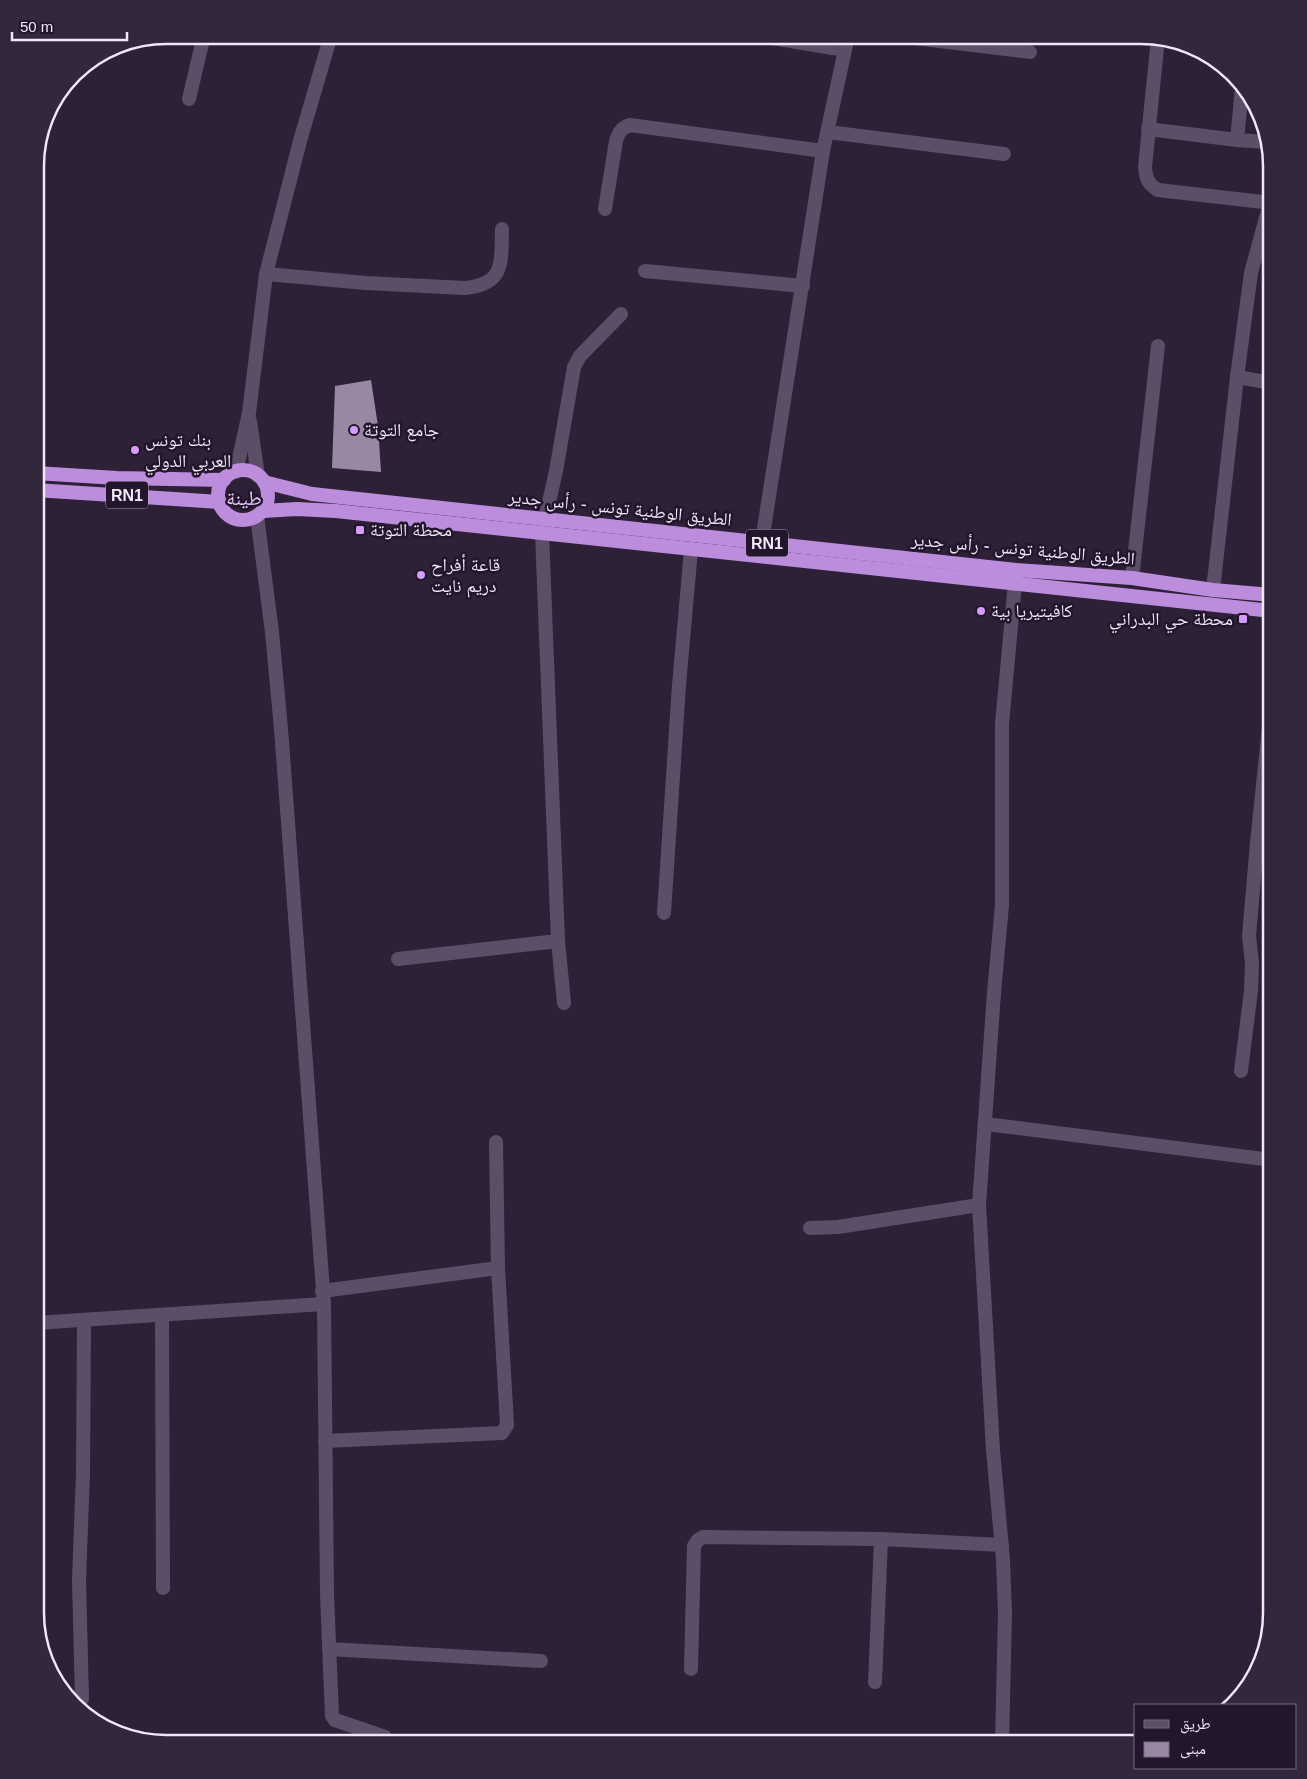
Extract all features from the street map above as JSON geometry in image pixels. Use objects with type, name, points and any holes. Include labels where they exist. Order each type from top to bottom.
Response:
[{"type":"highway","name":"RN1","points":[[236,472],[244,471],[261,479]]},
{"type":"highway","points":[[220,502],[218,495],[224,480],[236,472]]},
{"type":"highway","name":"RN1","points":[[44,474],[117,478],[224,480]]},
{"type":"highway","name":"الطريق الوطنية تونس - رأس جدير","points":[[261,479],[312,494],[761,543],[1263,611]]},
{"type":"highway","points":[[260,513],[266,504],[268,496],[267,489],[261,479]]},
{"type":"highway","name":"RN1","points":[[44,490],[146,496],[190,502],[220,502],[223,509],[235,519],[250,519],[260,513]]},
{"type":"highway","name":"الطريق الوطنية تونس - رأس جدير","points":[[260,513],[297,509],[336,511],[760,557],[1016,577],[1132,578],[1263,595]]},
{"type":"street","points":[[188,100],[202,44]]},
{"type":"street","points":[[236,472],[249,413],[266,274],[300,141],[328,44]]},
{"type":"street","points":[[808,44],[845,50]]},
{"type":"street","points":[[760,557],[823,151],[846,44]]},
{"type":"street","points":[[964,44],[1030,52]]},
{"type":"street","points":[[1157,45],[1145,167],[1146,177],[1151,186],[1158,190],[1263,202]]},
{"type":"street","points":[[1237,140],[1241,96]]},
{"type":"street","points":[[606,209],[616,141],[623,127],[630,124],[823,151]]},
{"type":"street","points":[[1148,129],[1260,142]]},
{"type":"street","points":[[828,132],[1004,154]]},
{"type":"street","points":[[266,274],[366,283],[477,287],[489,282],[499,269],[502,229]]},
{"type":"street","points":[[1213,590],[1251,273],[1263,231]]},
{"type":"street","points":[[645,271],[803,286]]},
{"type":"street","points":[[564,1003],[558,940],[542,533],[556,471],[574,367],[580,356],[621,314]]},
{"type":"street","points":[[1132,578],[1158,346]]},
{"type":"street","points":[[1237,378],[1263,382]]},
{"type":"street","points":[[249,413],[261,479]]},
{"type":"street","points":[[260,513],[281,729],[323,1298],[329,1649],[332,1716],[380,1735]]},
{"type":"street","points":[[664,913],[679,685],[691,550]]},
{"type":"street","points":[[1002,1735],[1005,1612],[979,1205],[1002,905],[1002,724],[1016,577]]},
{"type":"street","points":[[1241,1071],[1251,991],[1252,962],[1249,936],[1263,779]]},
{"type":"street","points":[[398,959],[558,940]]},
{"type":"street","points":[[986,1124],[1263,1159]]},
{"type":"street","points":[[325,1441],[503,1432],[507,1425],[498,1268],[496,1142]]},
{"type":"street","points":[[810,1228],[838,1227],[979,1205]]},
{"type":"street","points":[[44,1322],[162,1315],[323,1298],[498,1268]]},
{"type":"street","points":[[162,1315],[163,1588]]},
{"type":"street","points":[[82,1699],[79,1580],[84,1474],[84,1320]]},
{"type":"street","points":[[691,1669],[694,1546],[703,1537],[881,1539],[1002,1545]]},
{"type":"street","points":[[875,1682],[881,1539]]},
{"type":"street","points":[[329,1649],[541,1661]]},
{"type":"building","points":[[371,380],[378,426],[381,472],[332,468],[335,386]]},
{"type":"place","name":"جامع التوتة","points":[[354,430]]},
{"type":"place","name":"بنك تونس العربي الدولي","points":[[135,450]]},
{"type":"place","name":"محطة التوتة","points":[[360,530]]},
{"type":"place","name":"قاعة أفراح دريم نايت","points":[[421,575]]},
{"type":"place","name":"كافيتيريا بية","points":[[981,611]]},
{"type":"place","name":"محطة حي البدراني","points":[[1243,619]]},
{"type":"district","name":"طينة","points":[[244,498]]}]
